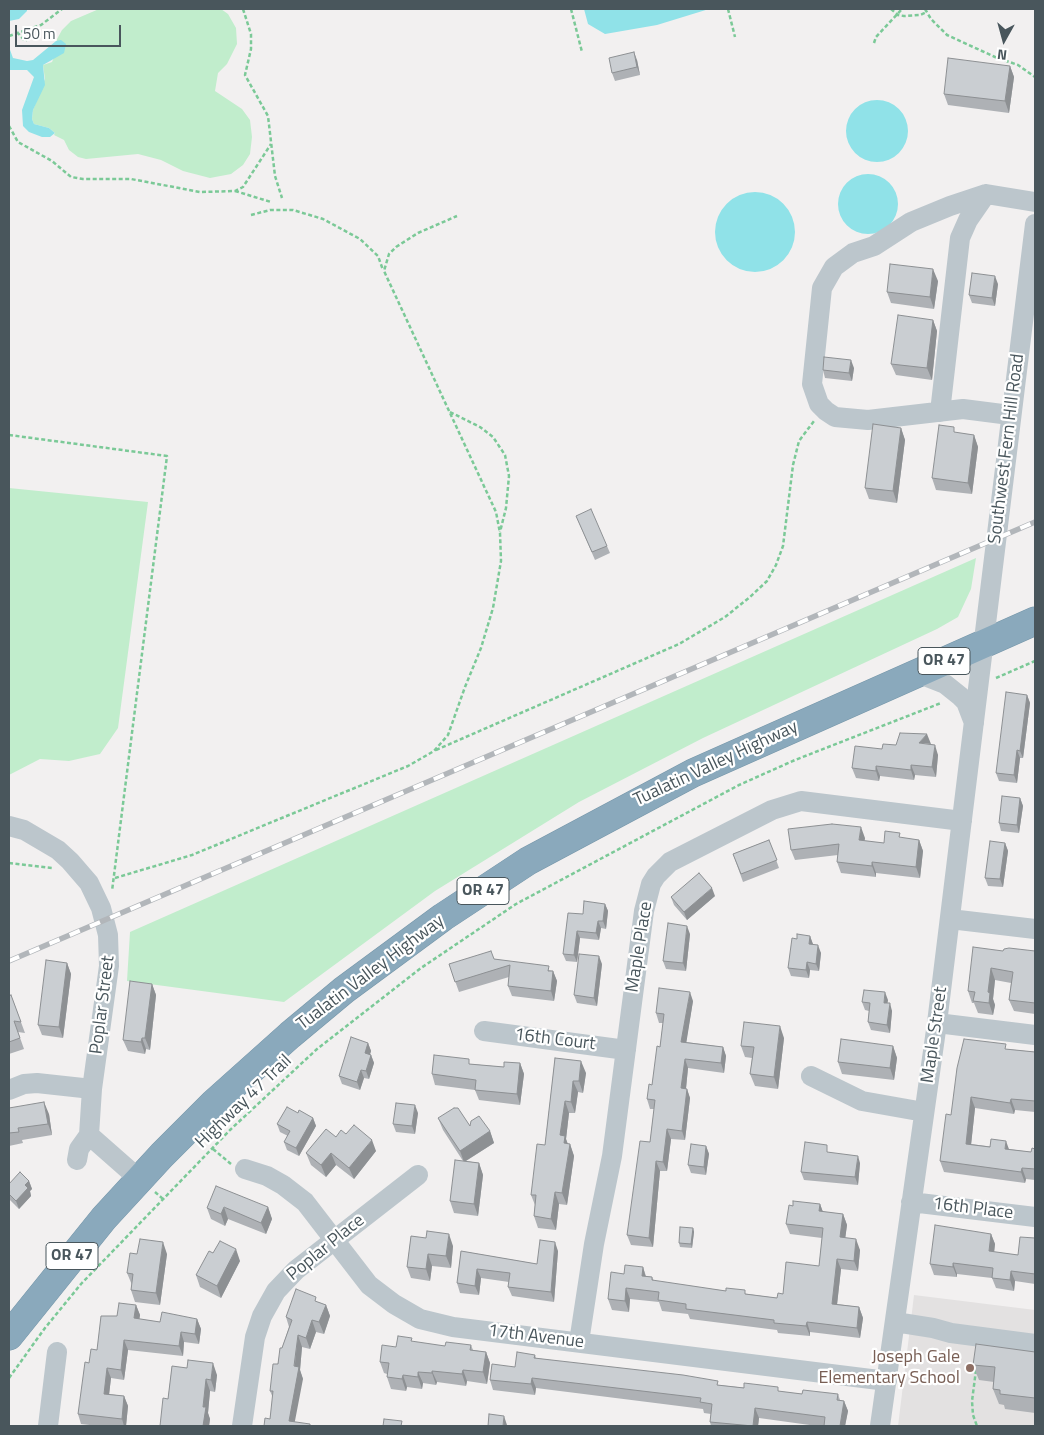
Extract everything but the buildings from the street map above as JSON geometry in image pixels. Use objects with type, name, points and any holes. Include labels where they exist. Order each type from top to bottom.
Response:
[{"type":"highway","name":"Tualatin Valley Highway","points":[[9,1336],[56,1276],[139,1179],[214,1103],[337,996],[443,917],[528,861],[693,773],[1035,621]]},
{"type":"street","points":[[940,412],[960,238],[968,220],[986,194]]},
{"type":"street","points":[[1010,415],[963,409],[868,420],[836,416],[826,411],[816,399],[812,384],[822,288],[834,267],[853,253],[874,246],[910,222],[986,194],[1035,202]]},
{"type":"street","name":"Southwest Fern Hill Road","points":[[984,643],[1010,415],[1035,224]]},
{"type":"street","name":"Maple Street","points":[[880,1426],[937,1023],[984,643]]},
{"type":"street","points":[[917,673],[945,684],[960,696],[966,702],[974,723]]},
{"type":"street","name":"Maple Place","points":[[579,1342],[594,1244],[612,1156],[647,897],[656,876],[670,862],[772,810],[801,801],[962,821]]},
{"type":"street","name":"Poplar Street","points":[[9,826],[31,834],[58,850],[70,861],[89,883],[101,908],[108,935],[109,966],[92,1089],[89,1135]]},
{"type":"street","points":[[950,919],[1035,929]]},
{"type":"street","points":[[937,1023],[1035,1036]]},
{"type":"street","name":"16th Court","points":[[484,1031],[626,1050]]},
{"type":"street","points":[[811,1076],[862,1102],[924,1112]]},
{"type":"street","points":[[9,1090],[24,1084],[38,1083],[92,1089]]},
{"type":"street","points":[[77,1160],[78,1149],[89,1135],[139,1179]]},
{"type":"street","name":"17th Avenue","points":[[245,1169],[267,1176],[305,1202],[369,1285],[394,1304],[420,1319],[453,1327],[887,1381]]},
{"type":"street","name":"Poplar Place","points":[[242,1426],[251,1362],[262,1316],[276,1291],[296,1270],[418,1175]]},
{"type":"street","name":"16th Place","points":[[911,1202],[1035,1217]]},
{"type":"street","points":[[895,1322],[951,1333],[1035,1344]]},
{"type":"street","points":[[48,1426],[58,1352]]},
{"type":"path","points":[[9,36],[41,25],[62,9]]},
{"type":"path","points":[[243,9],[251,34],[251,49],[245,75],[247,82],[268,116],[275,176],[282,198]]},
{"type":"path","points":[[571,9],[582,52]]},
{"type":"path","points":[[728,9],[734,36]]},
{"type":"path","points":[[891,9],[898,15],[920,15],[926,10],[947,35],[995,57],[1018,65],[1035,77]]},
{"type":"path","points":[[874,43],[876,37],[902,9]]},
{"type":"path","points":[[17,32],[23,40],[28,40],[33,27]]},
{"type":"path","points":[[9,126],[18,142],[52,161],[71,177],[83,179],[131,179],[200,192],[235,191],[271,202]]},
{"type":"path","points":[[235,191],[243,187],[271,144]]},
{"type":"path","points":[[251,215],[270,210],[293,210],[323,219],[360,239],[378,256],[496,512],[500,533],[501,561],[493,608],[484,640],[448,735],[434,751]]},
{"type":"path","points":[[384,271],[389,254],[396,248],[418,233],[457,216]]},
{"type":"path","points":[[115,878],[192,855],[408,766],[434,751],[680,644],[725,616],[767,581],[776,566],[783,546],[793,465],[799,441],[812,422],[826,411]]},
{"type":"path","points":[[450,412],[493,437],[505,455],[508,476],[506,508],[500,533]]},
{"type":"path","points":[[9,435],[167,456],[115,878],[109,899],[101,908]]},
{"type":"path","points":[[1002,674],[1035,661]]},
{"type":"path","name":"Highway 47 Trail","points":[[9,1378],[45,1328],[81,1284],[213,1149],[317,1049],[421,968],[516,904],[739,785],[939,703],[947,703]]},
{"type":"path","points":[[9,863],[56,869]]},
{"type":"path","points":[[213,1149],[231,1164],[245,1169]]},
{"type":"path","points":[[977,1369],[972,1401],[973,1415],[977,1426]]},
{"type":"shaded area","name":"Joseph Gale Elementary School","points":[[914,1295],[1035,1310],[1035,1426],[898,1426]]},
{"type":"green space","points":[[99,9],[221,9],[228,14],[236,28],[237,44],[227,64],[218,73],[215,91],[242,109],[250,120],[252,137],[250,154],[243,165],[231,174],[210,178],[183,171],[161,160],[138,154],[86,159],[78,157],[69,150],[64,140],[54,135],[55,133],[49,128],[34,124],[32,119],[33,110],[45,79],[43,65],[52,62],[61,41],[56,41],[62,30],[71,21]]},
{"type":"green space","points":[[9,488],[148,502],[118,728],[100,754],[69,761],[40,759],[9,775]]},
{"type":"green space","points":[[976,558],[971,589],[958,617],[937,629],[703,738],[579,802],[435,891],[284,1002],[127,981],[130,932]]},
{"type":"water","points":[[9,9],[27,9],[27,11],[19,19],[9,21]]},
{"type":"water","points":[[584,9],[709,9],[657,25],[605,34],[588,24]]},
{"type":"water","points":[[61,40],[66,44],[64,53],[43,65],[45,85],[33,110],[32,119],[34,124],[49,128],[55,133],[50,137],[42,137],[29,132],[23,126],[22,110],[34,77],[27,70],[9,70],[9,47],[13,58],[27,61],[33,60],[56,41]]},
{"type":"water","points":[[877,100],[889,102],[899,109],[906,119],[908,131],[906,143],[899,153],[889,160],[877,162],[865,160],[855,153],[848,143],[846,131],[848,119],[855,109],[865,102]]},
{"type":"water","points":[[862,174],[874,174],[885,179],[893,187],[898,198],[896,216],[885,229],[874,234],[862,234],[851,229],[843,221],[838,210],[838,198],[843,187],[851,179]]},
{"type":"water","points":[[755,192],[770,195],[783,204],[792,217],[795,232],[792,247],[783,260],[770,269],[755,272],[740,269],[727,260],[718,247],[715,232],[718,217],[727,204],[740,195]]},
{"type":"railway","points":[[9,961],[1035,522]]},
{"type":"place","name":"Joseph Gale Elementary School","points":[[970,1368]]}]
